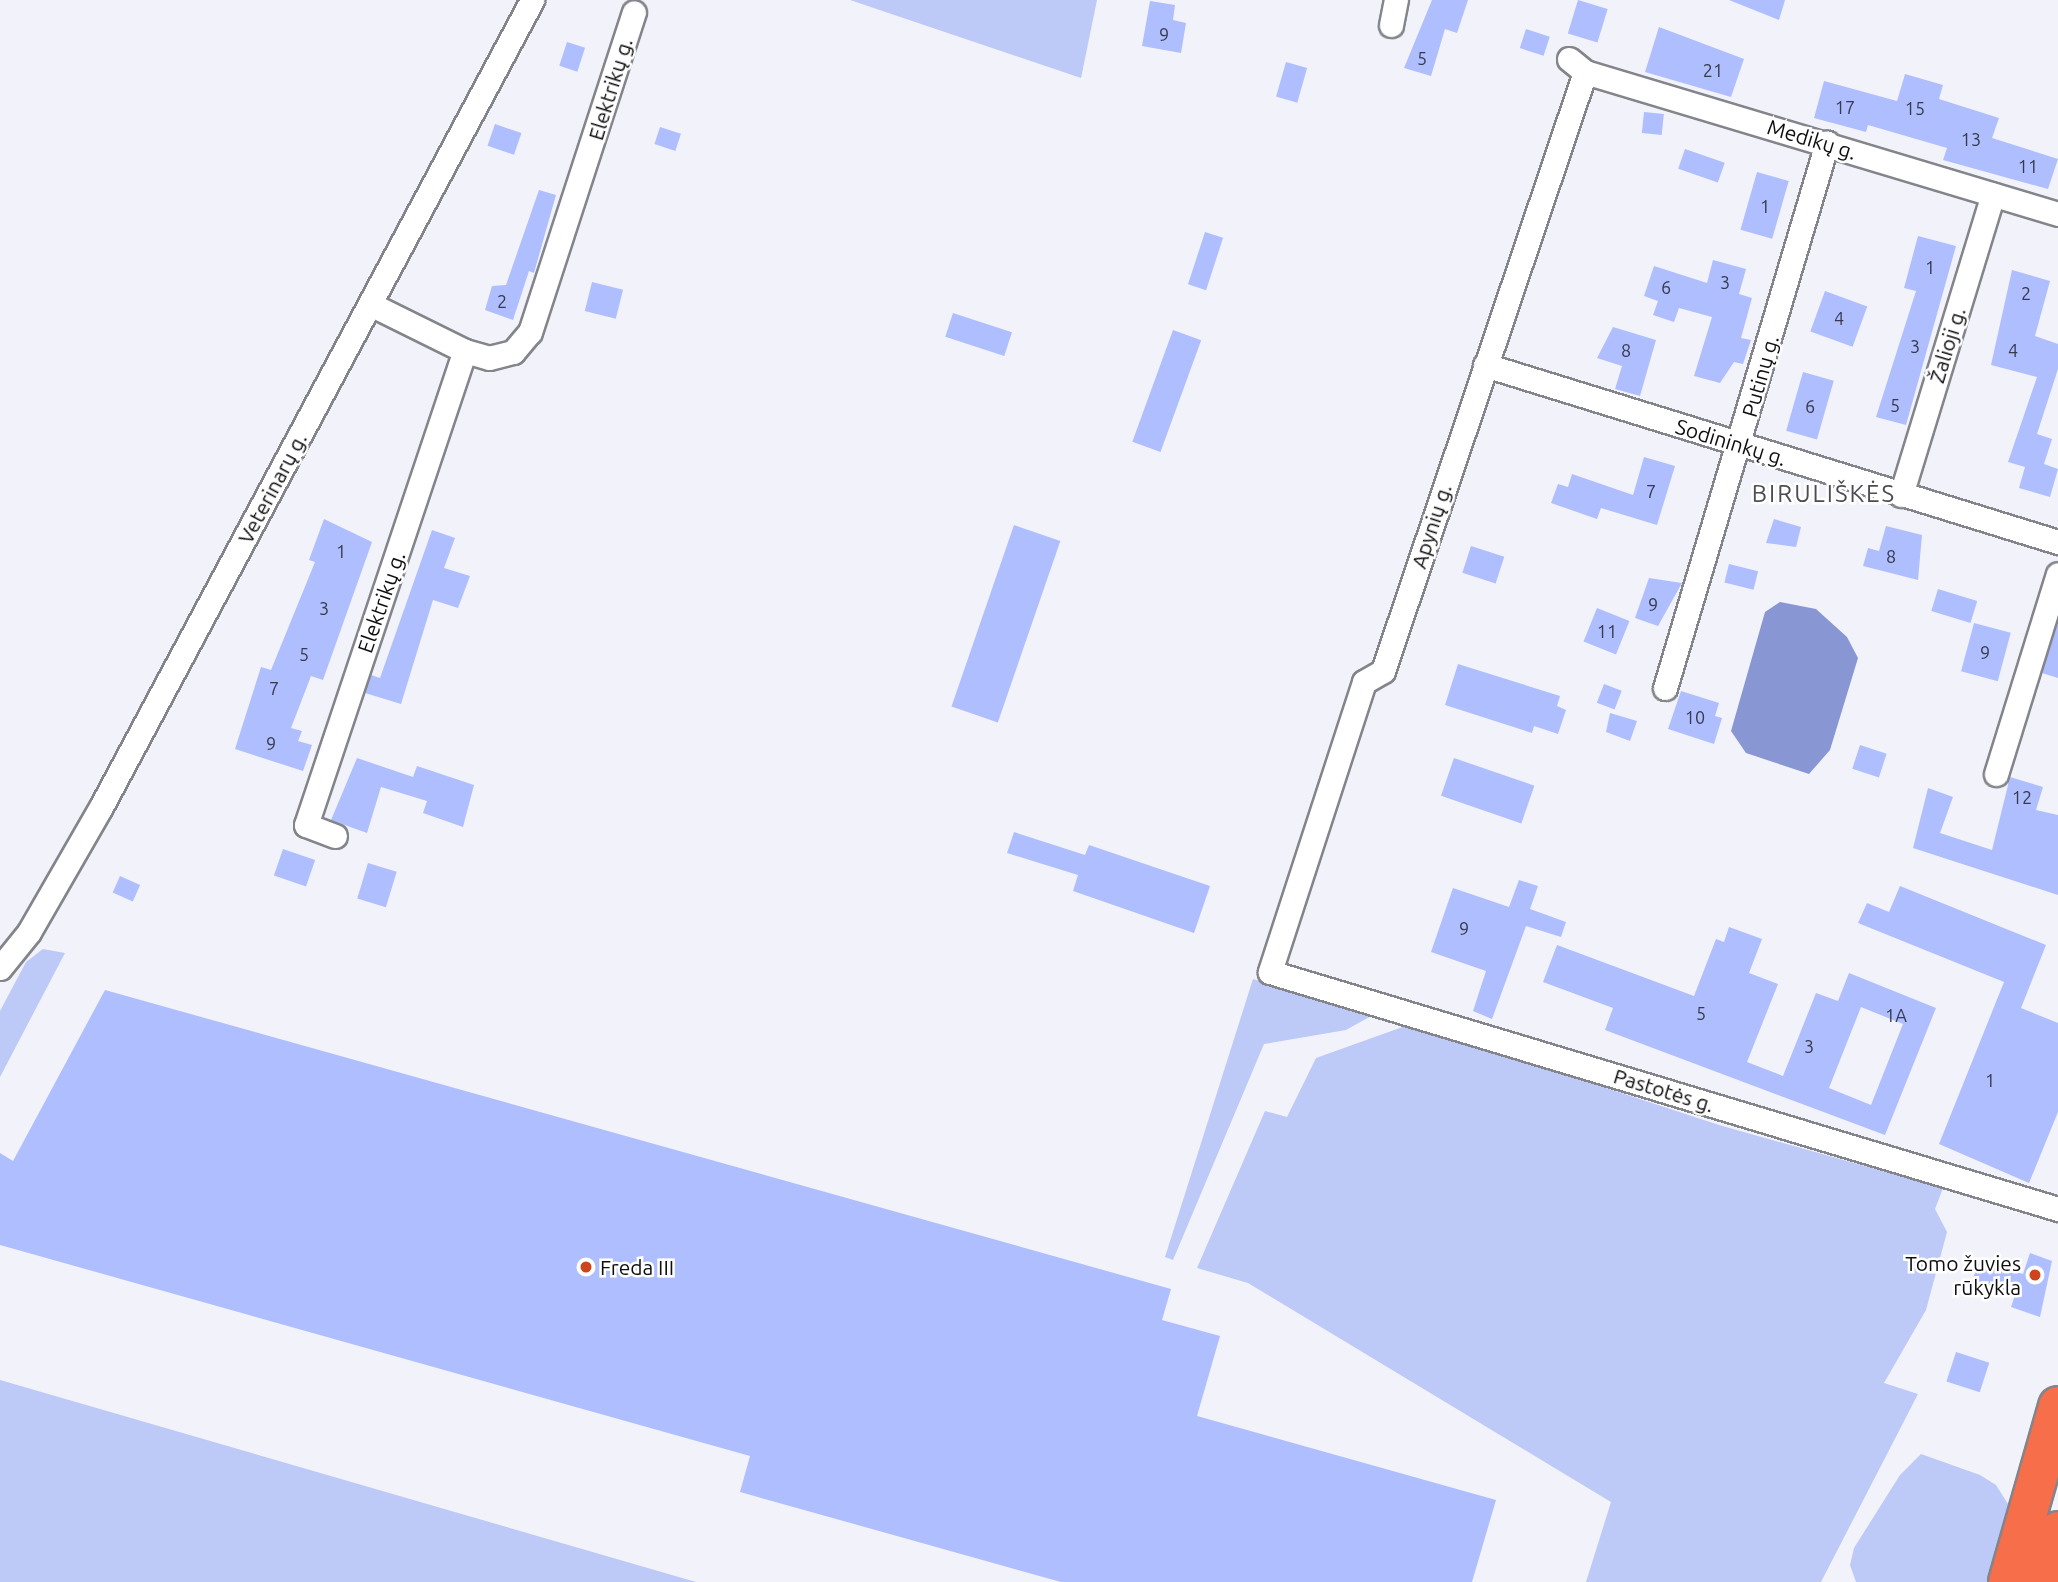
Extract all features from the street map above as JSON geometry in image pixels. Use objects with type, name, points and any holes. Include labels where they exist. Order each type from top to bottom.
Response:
[{"type":"highway","points":[[2008,1582],[2058,1406]]},
{"type":"highway","points":[[2043,1582],[2058,1531]]},
{"type":"street","name":"Veterinarų g.","points":[[0,968],[29,932],[101,807],[532,0]]},
{"type":"street","points":[[1391,25],[1396,0]]},
{"type":"street","name":"Elektrikų g.","points":[[370,304],[465,351],[489,358],[513,352],[530,332],[634,12]]},
{"type":"street","name":"Medikų g.","points":[[1577,65],[2058,214]]},
{"type":"street","name":"Apynių g.","points":[[1270,972],[1364,682],[1383,671],[1485,365],[1577,65]]},
{"type":"street","name":"Putinų g.","points":[[1665,688],[1741,445],[1827,143]]},
{"type":"street","name":"Žalioji g.","points":[[1901,495],[1993,195]]},
{"type":"street","name":"Elektrikų g.","points":[[335,836],[306,825],[465,351]]},
{"type":"street","name":"Sodininkų g.","points":[[1485,365],[2058,542]]},
{"type":"street","points":[[1996,774],[2058,574]]},
{"type":"street","name":"Pastotės g.","points":[[1270,972],[2058,1209]]},
{"type":"shaded area","points":[[850,0],[1097,0],[1081,78]]},
{"type":"shaded area","points":[[1780,602],[1816,609],[1847,637],[1858,658],[1830,750],[1809,774],[1746,753],[1731,731],[1765,612]]},
{"type":"shaded area","points":[[43,949],[65,953],[0,1077],[0,1011],[26,962]]},
{"type":"shaded area","points":[[1253,979],[1373,1015],[1346,1030],[1264,1044],[1173,1260],[1165,1257]]},
{"type":"shaded area","points":[[1411,1024],[1719,1125],[1943,1188],[1935,1209],[1947,1232],[1926,1310],[1884,1383],[1918,1394],[1821,1582],[1586,1582],[1611,1502],[1248,1283],[1197,1268],[1265,1111],[1287,1117],[1316,1058]]},
{"type":"shaded area","points":[[0,1380],[696,1582],[0,1582]]},
{"type":"shaded area","points":[[1921,1454],[1980,1475],[1996,1485],[2008,1504],[1987,1582],[1856,1582],[1850,1565],[1854,1548],[1900,1475]]},
{"type":"building","points":[[1432,0],[1468,0],[1457,33],[1445,29],[1431,76],[1404,68]]},
{"type":"building","points":[[1578,0],[1608,9],[1597,43],[1568,33]]},
{"type":"building","points":[[1729,0],[1785,0],[1779,20]]},
{"type":"building","points":[[1150,1],[1175,5],[1173,20],[1186,23],[1181,53],[1142,46]]},
{"type":"building","points":[[1659,27],[1744,59],[1731,97],[1645,72]]},
{"type":"building","points":[[1526,29],[1550,37],[1544,56],[1520,48]]},
{"type":"building","points":[[567,42],[585,48],[577,72],[559,66]]},
{"type":"building","points":[[1286,62],[1307,68],[1297,103],[1276,97]]},
{"type":"building","points":[[1905,74],[1943,85],[1939,99],[1999,118],[1992,138],[2058,159],[2048,189],[1943,160],[1947,148],[1868,125],[1866,132],[1814,118],[1824,81],[1897,101]]},
{"type":"building","points":[[1644,112],[1664,114],[1662,135],[1642,133]]},
{"type":"building","points":[[495,124],[521,133],[514,155],[488,146]]},
{"type":"building","points":[[660,127],[681,134],[675,151],[654,144]]},
{"type":"building","points":[[1685,149],[1725,163],[1718,183],[1678,169]]},
{"type":"building","points":[[1757,172],[1789,181],[1772,239],[1740,230]]},
{"type":"building","points":[[539,190],[556,195],[534,273],[529,271],[513,320],[485,310],[492,286],[506,285]]},
{"type":"building","points":[[1205,232],[1223,238],[1206,290],[1188,284]]},
{"type":"building","points":[[1918,236],[1956,246],[1906,425],[1876,417],[1916,291],[1904,288]]},
{"type":"building","points":[[1713,260],[1746,269],[1739,294],[1752,298],[1741,338],[1751,340],[1743,364],[1734,362],[1720,383],[1694,376],[1712,317],[1679,308],[1674,322],[1653,315],[1658,301],[1644,296],[1654,266],[1707,283]]},
{"type":"building","points":[[2012,270],[2050,281],[2035,336],[2058,344],[2058,369],[2037,434],[2052,439],[2044,464],[2058,469],[2050,497],[2019,488],[2025,467],[2008,462],[2037,377],[1991,365]]},
{"type":"building","points":[[592,282],[623,290],[616,319],[585,311]]},
{"type":"building","points":[[1825,291],[1867,306],[1853,347],[1810,331]]},
{"type":"building","points":[[953,313],[1012,332],[1004,356],[945,337]]},
{"type":"building","points":[[1613,327],[1656,340],[1640,396],[1615,389],[1622,366],[1597,358]]},
{"type":"building","points":[[1173,330],[1201,340],[1160,452],[1132,442]]},
{"type":"building","points":[[1803,372],[1834,381],[1817,439],[1786,431]]},
{"type":"building","points":[[1644,457],[1675,466],[1657,525],[1601,508],[1597,519],[1551,503],[1558,484],[1568,487],[1572,474],[1633,495]]},
{"type":"building","points":[[324,519],[372,542],[323,680],[311,676],[291,728],[302,731],[298,741],[312,745],[303,771],[235,749],[261,667],[271,670],[315,562],[309,560]]},
{"type":"building","points":[[1774,519],[1801,527],[1796,547],[1766,543]]},
{"type":"building","points":[[1014,525],[1060,541],[998,722],[951,707]]},
{"type":"building","points":[[1886,526],[1922,535],[1918,580],[1863,566],[1868,548],[1879,551]]},
{"type":"building","points":[[432,530],[455,538],[444,568],[470,576],[458,608],[433,600],[401,704],[365,693],[371,675],[380,678]]},
{"type":"building","points":[[1471,546],[1504,557],[1496,583],[1462,573]]},
{"type":"building","points":[[1729,564],[1758,571],[1754,590],[1724,582]]},
{"type":"building","points":[[1649,578],[1682,583],[1658,626],[1635,618]]},
{"type":"building","points":[[1938,589],[1977,601],[1970,623],[1931,611]]},
{"type":"building","points":[[1597,608],[1629,621],[1616,654],[1584,641]]},
{"type":"building","points":[[2058,622],[2058,678],[2042,673]]},
{"type":"building","points":[[1974,623],[2011,633],[1998,681],[1961,671]]},
{"type":"building","points":[[1458,664],[1560,696],[1557,706],[1566,710],[1558,734],[1534,726],[1532,733],[1445,705]]},
{"type":"building","points":[[1604,684],[1622,691],[1615,709],[1597,703]]},
{"type":"building","points":[[1681,691],[1719,703],[1715,716],[1722,718],[1714,744],[1668,729]]},
{"type":"building","points":[[1610,713],[1637,721],[1630,741],[1606,732]]},
{"type":"building","points":[[1860,745],[1887,754],[1879,777],[1852,769]]},
{"type":"building","points":[[357,758],[413,777],[417,766],[474,785],[463,827],[423,813],[427,801],[381,787],[367,833],[331,820]]},
{"type":"building","points":[[1454,758],[1534,786],[1521,823],[1441,796]]},
{"type":"building","points":[[2010,777],[2043,787],[2036,810],[2058,815],[2058,895],[1913,848],[1928,788],[1953,797],[1940,833],[1992,850]]},
{"type":"building","points":[[1014,832],[1085,855],[1089,845],[1210,886],[1194,933],[1073,891],[1078,875],[1007,853]]},
{"type":"building","points":[[283,849],[315,860],[306,887],[274,875]]},
{"type":"building","points":[[368,863],[397,872],[386,907],[357,898]]},
{"type":"building","points":[[120,876],[140,885],[133,901],[113,892]]},
{"type":"building","points":[[1519,880],[1538,886],[1530,909],[1566,922],[1561,937],[1526,926],[1492,1019],[1473,1011],[1486,971],[1431,952],[1453,888],[1509,907]]},
{"type":"building","points":[[1900,886],[2046,945],[2021,1008],[2058,1023],[2058,1112],[2029,1183],[1939,1144],[2004,982],[1858,923],[1867,903],[1889,912]]},
{"type":"building","points":[[1729,927],[1762,939],[1749,973],[1778,984],[1747,1062],[1783,1076],[1816,993],[1838,1001],[1849,973],[1936,1008],[1885,1135],[1605,1030],[1613,1008],[1543,982],[1557,945],[1694,996],[1716,939],[1724,942]],"holes":[[[1861,1007],[1903,1024],[1871,1105],[1829,1088]]]},
{"type":"building","name":"Freda III","points":[[105,990],[1171,1289],[1162,1320],[1220,1336],[1197,1416],[1496,1500],[1472,1582],[1061,1582],[740,1492],[750,1456],[0,1245],[0,1153],[13,1161]]},
{"type":"building","points":[[2030,1253],[2052,1261],[2040,1317],[2011,1307],[2015,1295],[1972,1282],[1979,1260],[2023,1274]]},
{"type":"building","points":[[1956,1352],[1989,1363],[1980,1392],[1946,1381]]},
{"type":"place","name":"Freda III","points":[[586,1267]]},
{"type":"place","name":"Tomo žuvies rūkykla","points":[[2035,1275]]},
{"type":"district","name":"BIRULIŠKĖS","points":[[1824,494]]}]
